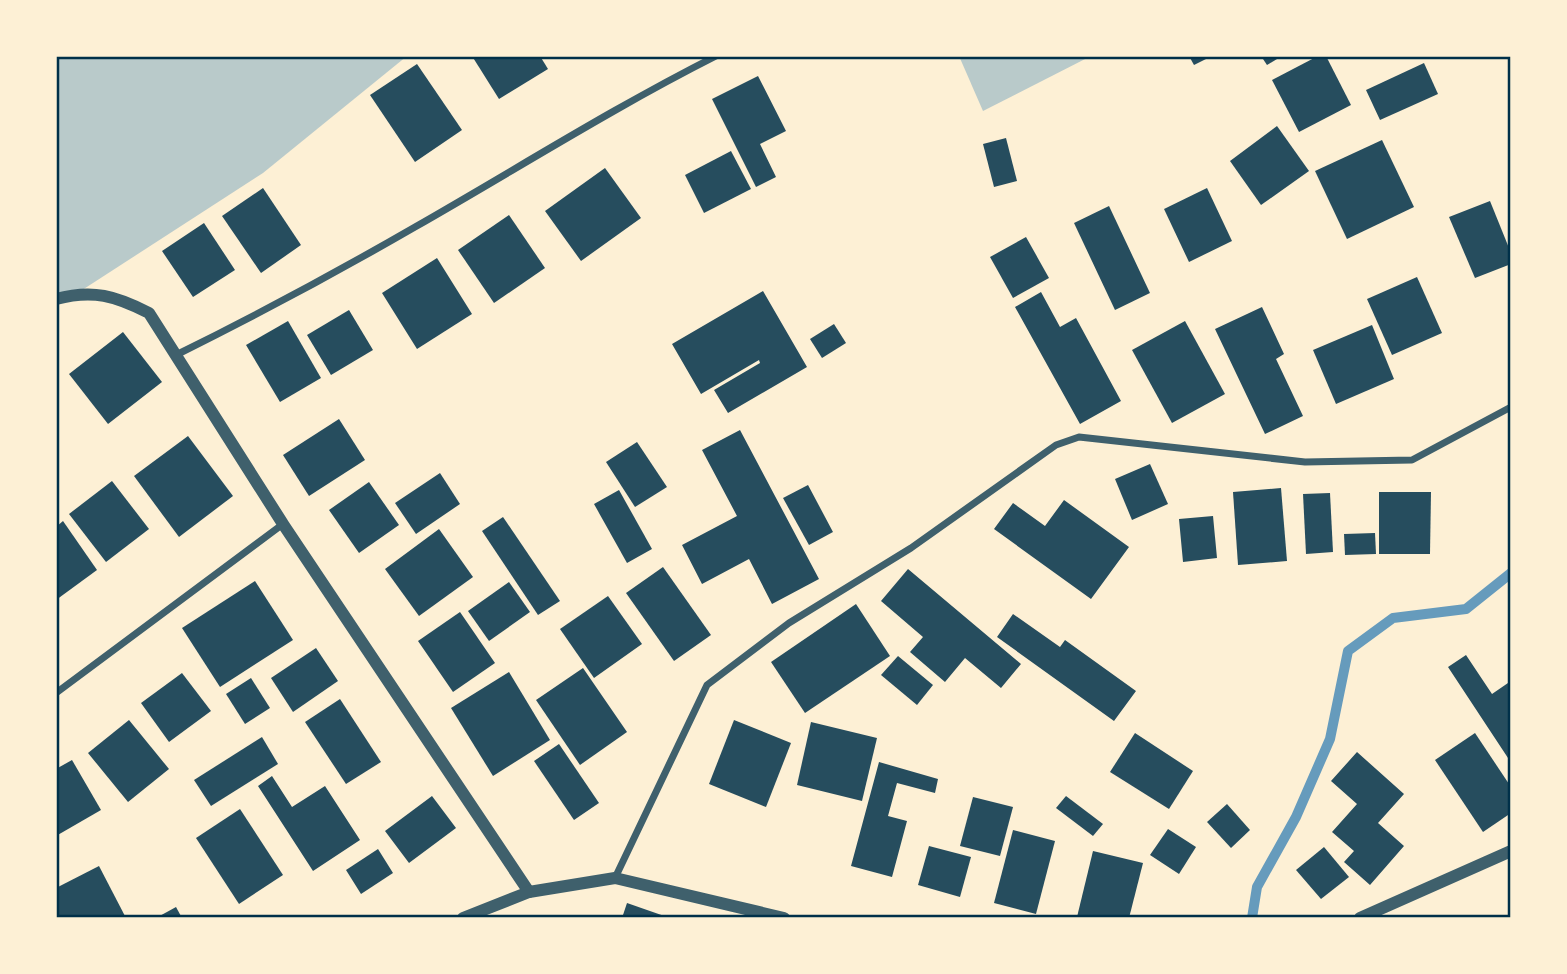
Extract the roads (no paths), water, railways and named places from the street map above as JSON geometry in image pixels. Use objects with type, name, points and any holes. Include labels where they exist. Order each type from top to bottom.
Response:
[{"type":"street","points":[[176,355],[273,307],[418,225],[531,156],[716,56]]},
{"type":"street","points":[[56,299],[76,293],[116,297],[149,313],[283,524],[529,892]]},
{"type":"street","points":[[615,878],[707,685],[789,623],[911,548],[1056,445],[1079,437],[1305,462],[1412,460],[1511,407]]},
{"type":"street","points":[[56,694],[283,524]]},
{"type":"street","points":[[1360,918],[1511,851]]},
{"type":"street","points":[[463,918],[529,892],[615,878],[784,918]]},
{"type":"waterway","points":[[1252,918],[1257,887],[1296,817],[1330,739],[1348,651],[1393,618],[1466,609],[1511,573]]}]
